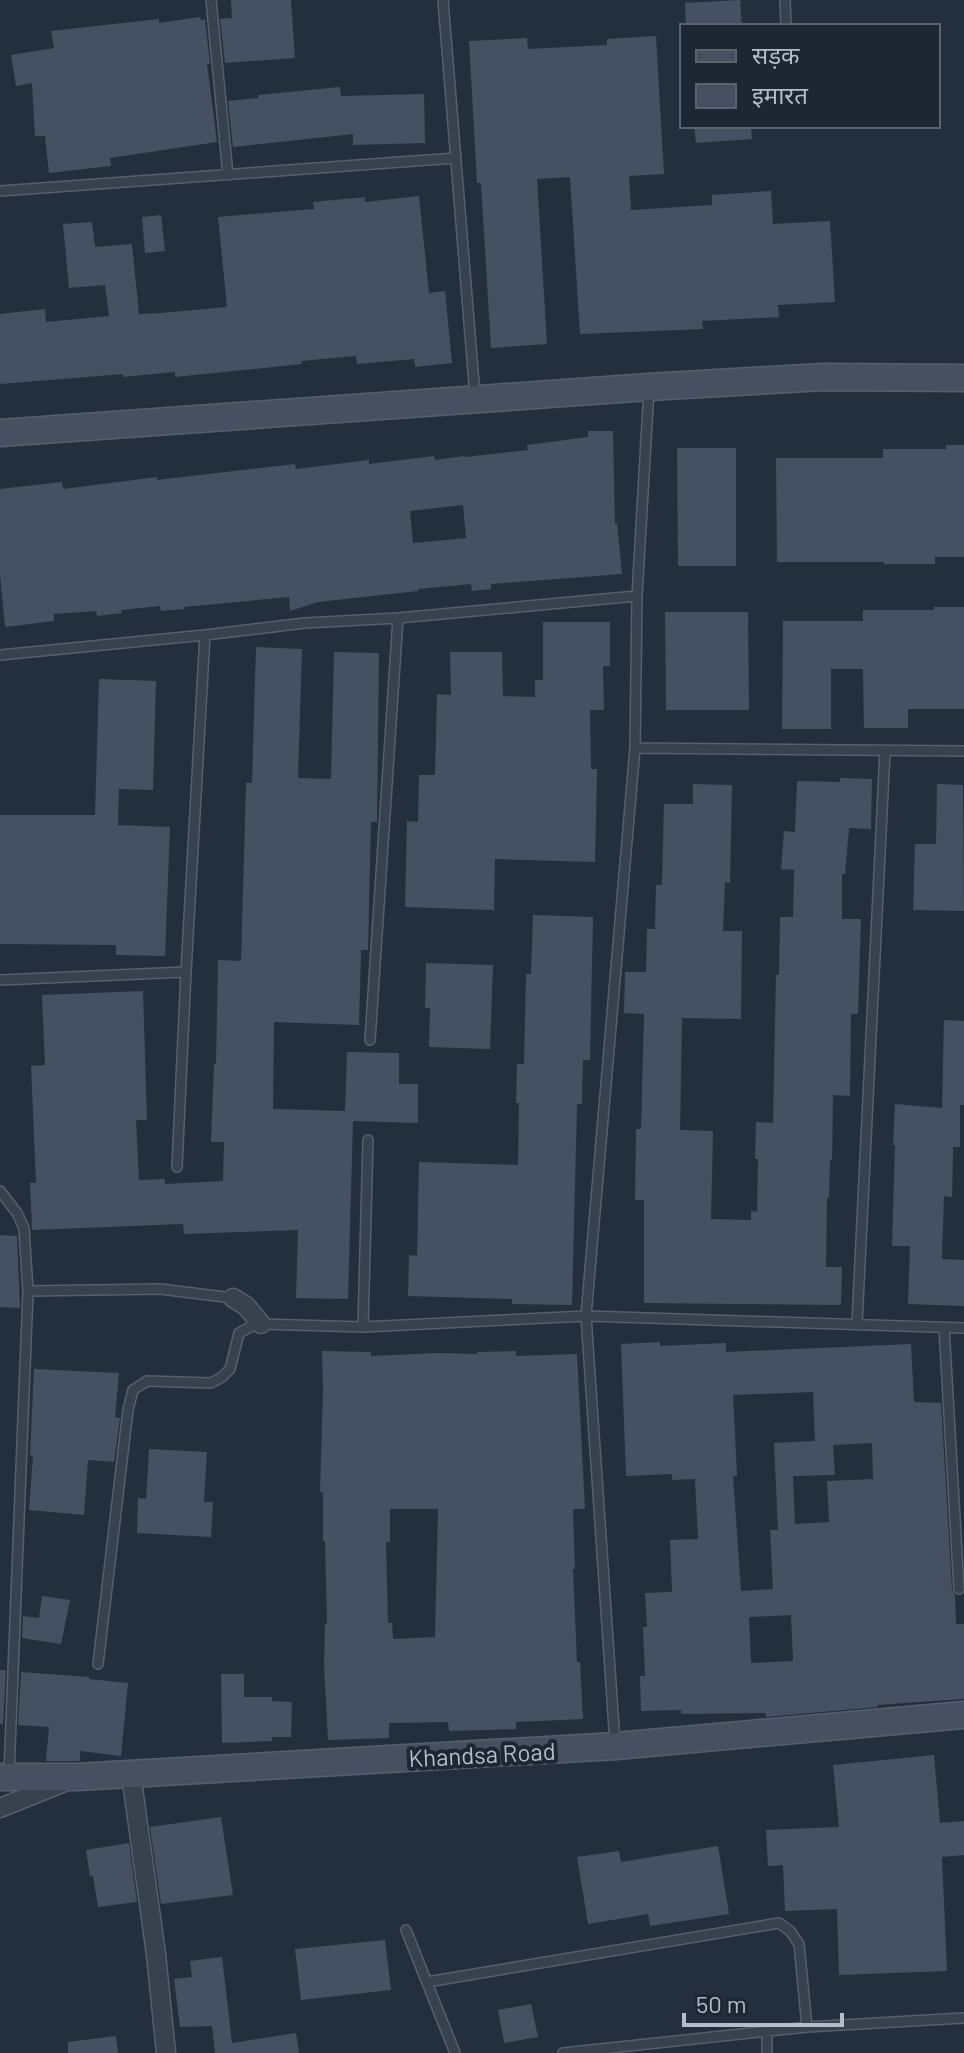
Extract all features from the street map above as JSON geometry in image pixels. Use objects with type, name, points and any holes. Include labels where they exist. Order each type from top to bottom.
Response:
[{"type":"street","points":[[0,433],[823,377],[964,378]]},
{"type":"street","points":[[233,1298],[246,1306],[261,1324]]},
{"type":"street","name":"Khandsa Road","points":[[4,1777],[77,1777],[616,1746],[964,1715]]},
{"type":"street","points":[[131,1774],[156,1954],[166,2053]]},
{"type":"street","points":[[0,1808],[77,1777]]},
{"type":"lane","points":[[211,0],[228,175]]},
{"type":"lane","points":[[443,0],[475,399]]},
{"type":"lane","points":[[785,0],[786,24]]},
{"type":"lane","points":[[0,191],[456,158]]},
{"type":"lane","points":[[616,1746],[586,1316],[635,748],[637,596],[649,387]]},
{"type":"lane","points":[[0,655],[305,623],[398,618],[637,596]]},
{"type":"lane","points":[[370,1040],[398,618]]},
{"type":"lane","points":[[177,1167],[205,635]]},
{"type":"lane","points":[[635,748],[964,751]]},
{"type":"lane","points":[[857,1323],[885,751]]},
{"type":"lane","points":[[0,980],[186,972]]},
{"type":"lane","points":[[363,1327],[368,1140]]},
{"type":"lane","points":[[0,1191],[24,1228],[28,1291],[4,1777]]},
{"type":"lane","points":[[28,1291],[160,1289],[233,1298]]},
{"type":"lane","points":[[98,1664],[128,1410],[133,1390],[147,1381],[211,1383],[230,1369],[239,1333],[250,1327],[261,1324],[363,1327],[586,1316],[964,1328]]},
{"type":"lane","points":[[944,1327],[959,1589]]},
{"type":"lane","points":[[427,1982],[779,1923],[790,1931],[799,1944],[807,2027]]},
{"type":"lane","points":[[406,1930],[455,2053]]},
{"type":"lane","points":[[563,2053],[807,2027],[964,2018]]},
{"type":"lane","points":[[767,2031],[767,2053]]},
{"type":"building","points":[[231,0],[291,0],[295,58],[225,63],[220,19],[232,18]]},
{"type":"building","points":[[740,0],[742,24],[686,24],[685,3]]},
{"type":"building","points":[[200,17],[205,20],[217,142],[110,158],[111,166],[49,173],[45,136],[35,136],[32,83],[16,86],[11,55],[54,48],[51,31]]},
{"type":"building","points":[[656,36],[664,174],[629,176],[631,210],[712,205],[712,195],[771,191],[773,224],[830,221],[835,302],[778,305],[779,317],[702,321],[703,329],[580,334],[570,177],[537,179],[547,344],[491,348],[469,41],[527,38],[528,49],[607,45],[607,39]]},
{"type":"building","points":[[340,87],[341,96],[424,94],[425,143],[353,145],[353,134],[233,147],[228,101]]},
{"type":"building","points":[[694,128],[751,128],[752,139],[696,143]]},
{"type":"building","points":[[419,196],[429,293],[445,291],[452,363],[415,367],[414,359],[357,364],[356,356],[175,377],[175,372],[123,377],[123,374],[0,384],[0,314],[45,309],[46,322],[109,316],[105,285],[69,288],[63,224],[92,222],[95,247],[132,244],[139,314],[161,313],[227,307],[218,217],[314,209],[313,202],[365,197],[365,202]]},
{"type":"building","points":[[161,215],[165,251],[145,253],[142,217]]},
{"type":"building","points":[[588,431],[613,431],[615,524],[622,574],[491,584],[491,589],[472,591],[471,584],[418,589],[318,602],[290,611],[289,597],[161,611],[160,606],[97,616],[96,611],[54,614],[54,621],[5,627],[0,574],[0,489],[62,482],[63,489],[295,464],[296,469],[369,460],[369,464],[434,456],[435,460],[528,450],[527,445],[588,437]],"holes":[[[463,505],[466,538],[413,543],[410,511]]]},
{"type":"building","points":[[946,445],[964,445],[964,557],[935,557],[935,564],[777,562],[776,458],[883,458],[883,449],[946,449]]},
{"type":"building","points":[[677,448],[736,448],[736,566],[678,566]]},
{"type":"building","points":[[934,607],[964,607],[964,709],[908,709],[908,728],[864,728],[863,669],[831,669],[831,729],[782,729],[783,621],[863,621],[863,610],[934,610]]},
{"type":"building","points":[[665,612],[748,612],[749,710],[666,710]]},
{"type":"building","points":[[543,622],[610,622],[610,666],[603,666],[604,710],[590,710],[591,769],[597,769],[595,862],[495,859],[494,910],[405,907],[407,821],[418,822],[419,775],[435,775],[437,694],[451,695],[450,652],[502,652],[503,696],[535,697],[535,680],[543,680]]},
{"type":"building","points":[[256,647],[302,649],[298,778],[331,779],[334,652],[379,653],[377,822],[371,822],[368,950],[361,950],[359,1025],[274,1022],[273,1109],[345,1111],[347,1052],[399,1053],[399,1084],[418,1084],[418,1123],[353,1121],[348,1299],[296,1298],[298,1230],[184,1234],[183,1224],[32,1230],[30,1183],[36,1183],[31,1066],[45,1065],[42,995],[143,991],[147,1120],[136,1120],[139,1180],[165,1179],[165,1184],[223,1181],[224,1142],[211,1142],[218,960],[241,961],[246,783],[252,783]]},
{"type":"building","points":[[99,679],[156,681],[153,790],[119,789],[118,825],[170,827],[165,956],[116,955],[116,945],[0,944],[0,815],[95,815]]},
{"type":"building","points":[[840,778],[872,779],[871,829],[849,828],[845,874],[842,874],[842,919],[861,919],[858,1014],[851,1014],[850,1096],[833,1095],[832,1160],[827,1198],[826,1267],[842,1267],[841,1305],[644,1303],[644,1200],[635,1200],[636,1129],[641,1129],[644,1014],[624,1013],[625,972],[646,972],[647,929],[655,929],[656,885],[662,885],[664,804],[693,804],[693,784],[732,785],[730,883],[725,882],[723,931],[742,931],[741,1019],[682,1018],[680,1130],[713,1131],[711,1219],[751,1220],[751,1211],[757,1212],[756,1122],[773,1123],[780,917],[793,917],[794,870],[781,869],[784,831],[795,832],[797,781],[840,782]]},
{"type":"building","points":[[937,784],[963,785],[964,911],[913,910],[915,844],[936,844]]},
{"type":"building","points":[[533,915],[593,917],[590,1060],[583,1060],[582,1104],[577,1104],[572,1305],[512,1304],[512,1299],[408,1296],[409,1255],[417,1256],[419,1162],[518,1165],[517,1064],[524,1064],[526,974],[531,974]]},
{"type":"building","points":[[426,963],[493,965],[490,1049],[429,1047],[430,1008],[425,1008]]},
{"type":"building","points":[[944,1020],[964,1021],[964,1105],[960,1105],[960,1147],[953,1147],[952,1197],[944,1196],[942,1259],[964,1260],[964,1306],[908,1304],[910,1246],[892,1246],[895,1104],[942,1108]]},
{"type":"building","points":[[0,1235],[17,1236],[20,1308],[0,1307]]},
{"type":"building","points":[[726,1343],[726,1352],[911,1344],[914,1402],[941,1403],[952,1589],[956,1624],[964,1624],[964,1699],[766,1717],[766,1713],[641,1711],[640,1676],[645,1676],[643,1627],[647,1627],[645,1593],[672,1592],[670,1540],[698,1539],[695,1479],[672,1480],[672,1474],[626,1476],[621,1344]],"holes":[[[813,1392],[815,1441],[774,1443],[778,1530],[770,1530],[773,1589],[741,1591],[733,1476],[737,1476],[733,1395]],[[872,1443],[873,1479],[827,1481],[829,1522],[795,1524],[793,1476],[835,1475],[833,1445]],[[791,1615],[793,1661],[751,1663],[749,1617]]]},
{"type":"building","points":[[322,1351],[371,1352],[371,1356],[516,1351],[516,1356],[577,1354],[585,1509],[573,1509],[573,1569],[583,1719],[516,1722],[516,1729],[449,1731],[448,1722],[389,1723],[389,1738],[328,1740],[324,1665],[327,1624],[325,1541],[323,1492],[320,1492]],"holes":[[[390,1509],[438,1509],[435,1637],[393,1639],[392,1623],[388,1623],[386,1542],[390,1542]]]},
{"type":"building","points":[[34,1369],[119,1373],[115,1417],[120,1418],[114,1462],[88,1460],[84,1515],[29,1510]]},
{"type":"building","points":[[149,1449],[207,1452],[204,1502],[213,1502],[211,1537],[137,1533],[138,1498],[146,1499]]},
{"type":"building","points":[[42,1596],[70,1600],[61,1644],[22,1638],[23,1616],[39,1618]]},
{"type":"building","points":[[0,1670],[6,1670],[3,1725],[0,1724]]},
{"type":"building","points":[[21,1672],[128,1683],[121,1756],[80,1751],[80,1761],[46,1761],[49,1727],[18,1725]]},
{"type":"building","points":[[221,1674],[244,1674],[244,1697],[272,1697],[272,1701],[292,1702],[291,1737],[222,1743]]},
{"type":"building","points":[[934,1755],[940,1823],[964,1821],[964,1855],[942,1857],[947,1971],[839,1975],[837,1909],[785,1911],[783,1865],[768,1866],[766,1830],[839,1827],[833,1765]]},
{"type":"building","points":[[221,1817],[233,1895],[161,1904],[150,1827]]},
{"type":"building","points":[[129,1843],[137,1902],[98,1907],[86,1850]]},
{"type":"building","points":[[718,1846],[729,1914],[650,1926],[648,1914],[588,1924],[577,1857],[619,1851],[621,1862]]},
{"type":"building","points":[[385,1940],[391,1990],[301,2000],[295,1949]]},
{"type":"building","points":[[222,1957],[232,2043],[296,2033],[299,2053],[215,2053],[212,2026],[180,2027],[174,1979],[192,1977],[190,1961]]},
{"type":"building","points":[[531,2004],[538,2037],[504,2043],[498,2010]]},
{"type":"building","points":[[116,2036],[118,2053],[68,2053],[68,2042]]}]
